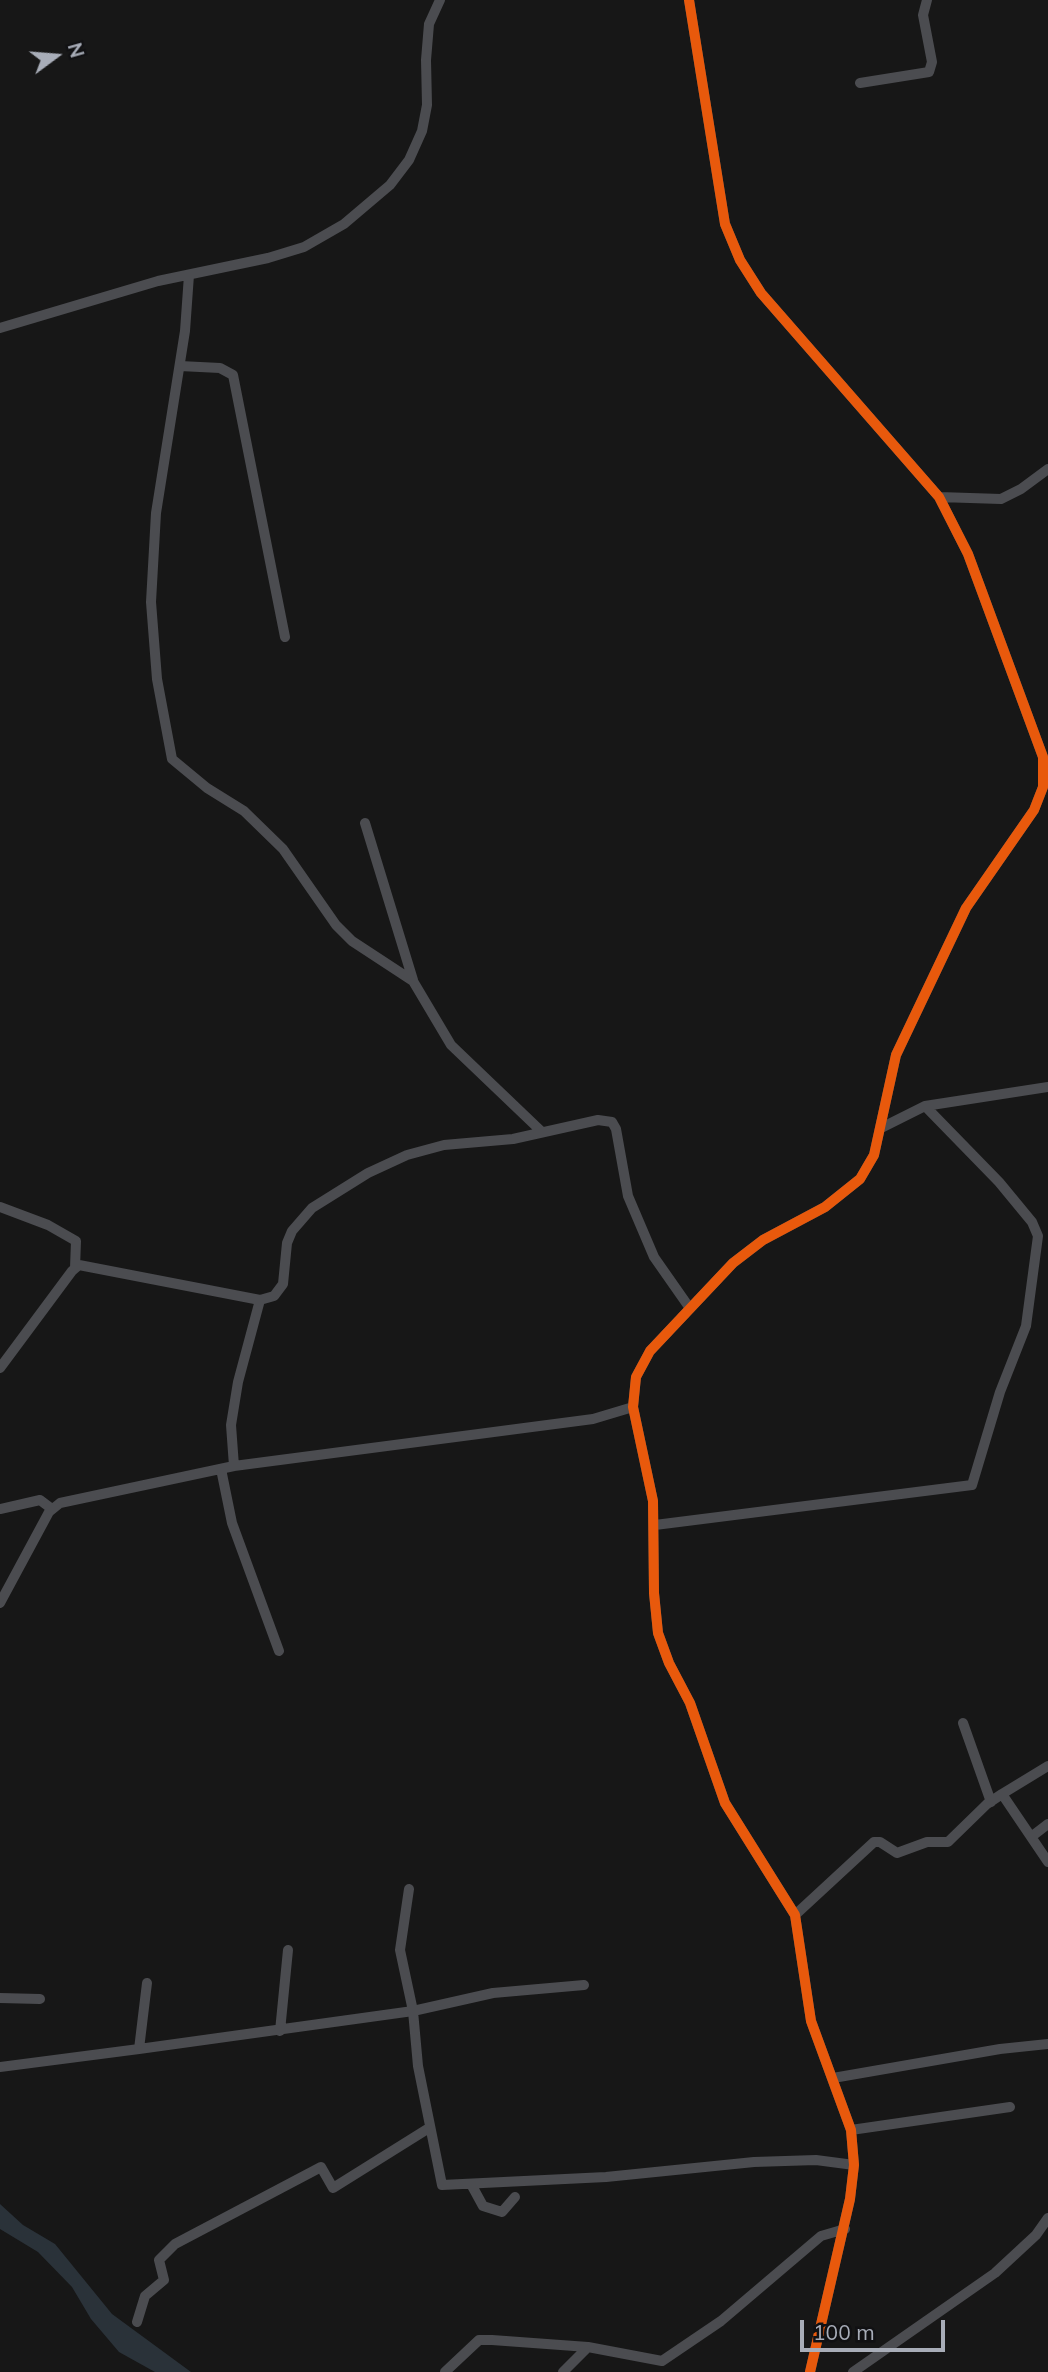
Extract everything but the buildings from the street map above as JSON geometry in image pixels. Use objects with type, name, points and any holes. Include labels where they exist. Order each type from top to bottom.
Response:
[{"type":"street","points":[[0,328],[190,275],[268,258],[304,247],[344,225],[390,185],[409,160],[422,131],[428,105],[426,60],[429,24],[440,0]]},
{"type":"street","points":[[689,0],[725,224],[740,260],[761,293],[939,497],[968,554],[1043,757],[1043,787],[1034,810],[966,908],[896,1055],[874,1155],[860,1179],[844,1195],[763,1240],[733,1263],[650,1351],[636,1377],[633,1407],[653,1501],[653,1592],[658,1633],[669,1663],[690,1703],[725,1803],[743,1835],[783,1891],[795,1915],[808,2009],[851,2130],[854,2165],[845,2229],[810,2372]]},
{"type":"street","points":[[860,83],[929,72],[932,62],[923,15],[927,0]]},
{"type":"street","points":[[190,275],[180,366],[156,513],[151,601],[157,679],[172,759],[207,788],[244,811],[283,849],[336,925],[352,941],[413,981]]},
{"type":"street","points":[[180,366],[220,368],[233,375],[285,637]]},
{"type":"street","points":[[939,497],[1001,499],[1021,489],[1048,469]]},
{"type":"street","points":[[365,823],[413,981],[451,1045],[542,1132]]},
{"type":"street","points":[[881,1128],[925,1107],[1048,1087]]},
{"type":"street","points":[[655,1525],[972,1485],[1000,1392],[1026,1326],[1038,1236],[1032,1222],[999,1182],[925,1107]]},
{"type":"street","points":[[75,1268],[89,1266],[260,1300],[279,1292],[283,1284],[287,1243],[292,1231],[312,1208],[368,1172],[407,1155],[444,1145],[513,1139],[598,1119],[612,1122],[628,1196],[654,1257],[689,1307]]},
{"type":"street","points":[[0,1207],[47,1224],[76,1241],[75,1268],[0,1368]]},
{"type":"street","points":[[234,1466],[231,1425],[237,1382],[260,1300]]},
{"type":"street","points":[[0,1603],[52,1509],[60,1503],[234,1466],[593,1419],[633,1407]]},
{"type":"street","points":[[221,1469],[232,1524],[279,1651]]},
{"type":"street","points":[[0,1509],[40,1500],[52,1509]]},
{"type":"street","points":[[963,1723],[991,1802]]},
{"type":"street","points":[[795,1915],[874,1842],[897,1853],[927,1842],[947,1842],[991,1802],[1048,1766]]},
{"type":"street","points":[[1002,1794],[1048,1862]]},
{"type":"street","points":[[1031,1837],[1048,1824]]},
{"type":"street","points":[[409,1889],[400,1950],[413,2011],[429,2128],[442,2186],[606,2177],[754,2162],[816,2160],[854,2165]]},
{"type":"street","points":[[280,2031],[288,1950]]},
{"type":"street","points":[[139,2049],[147,1983]]},
{"type":"street","points":[[0,2067],[280,2031],[413,2011],[493,1993],[584,1985]]},
{"type":"street","points":[[0,1998],[40,1999]]},
{"type":"street","points":[[833,2078],[974,2053],[1048,2044]]},
{"type":"street","points":[[851,2130],[1010,2107]]},
{"type":"street","points":[[137,2322],[145,2296],[164,2280],[159,2260],[174,2244],[321,2167],[333,2188],[429,2128]]},
{"type":"street","points":[[471,2184],[483,2206],[502,2212],[515,2197]]},
{"type":"street","points":[[853,2372],[995,2273],[1036,2235],[1048,2218]]},
{"type":"street","points":[[444,2372],[479,2340],[589,2347],[662,2361],[675,2355],[721,2321],[821,2236],[845,2229]]},
{"type":"street","points":[[562,2372],[589,2347]]},
{"type":"shaded area","points":[[0,2204],[23,2225],[55,2244],[112,2314],[191,2372],[155,2372],[119,2352],[91,2319],[72,2287],[38,2252],[0,2229]]},
{"type":"cycle path","points":[[689,0],[725,224],[740,260],[761,293],[939,497],[968,554],[1043,757],[1043,787],[1034,810],[966,908],[896,1055],[874,1155],[860,1179],[825,1207],[763,1240],[733,1263],[650,1351],[636,1377],[633,1407],[653,1501],[654,1593],[658,1633],[669,1663],[690,1703],[725,1803],[795,1915],[811,2021],[851,2130],[854,2165],[850,2199],[810,2372]]}]
